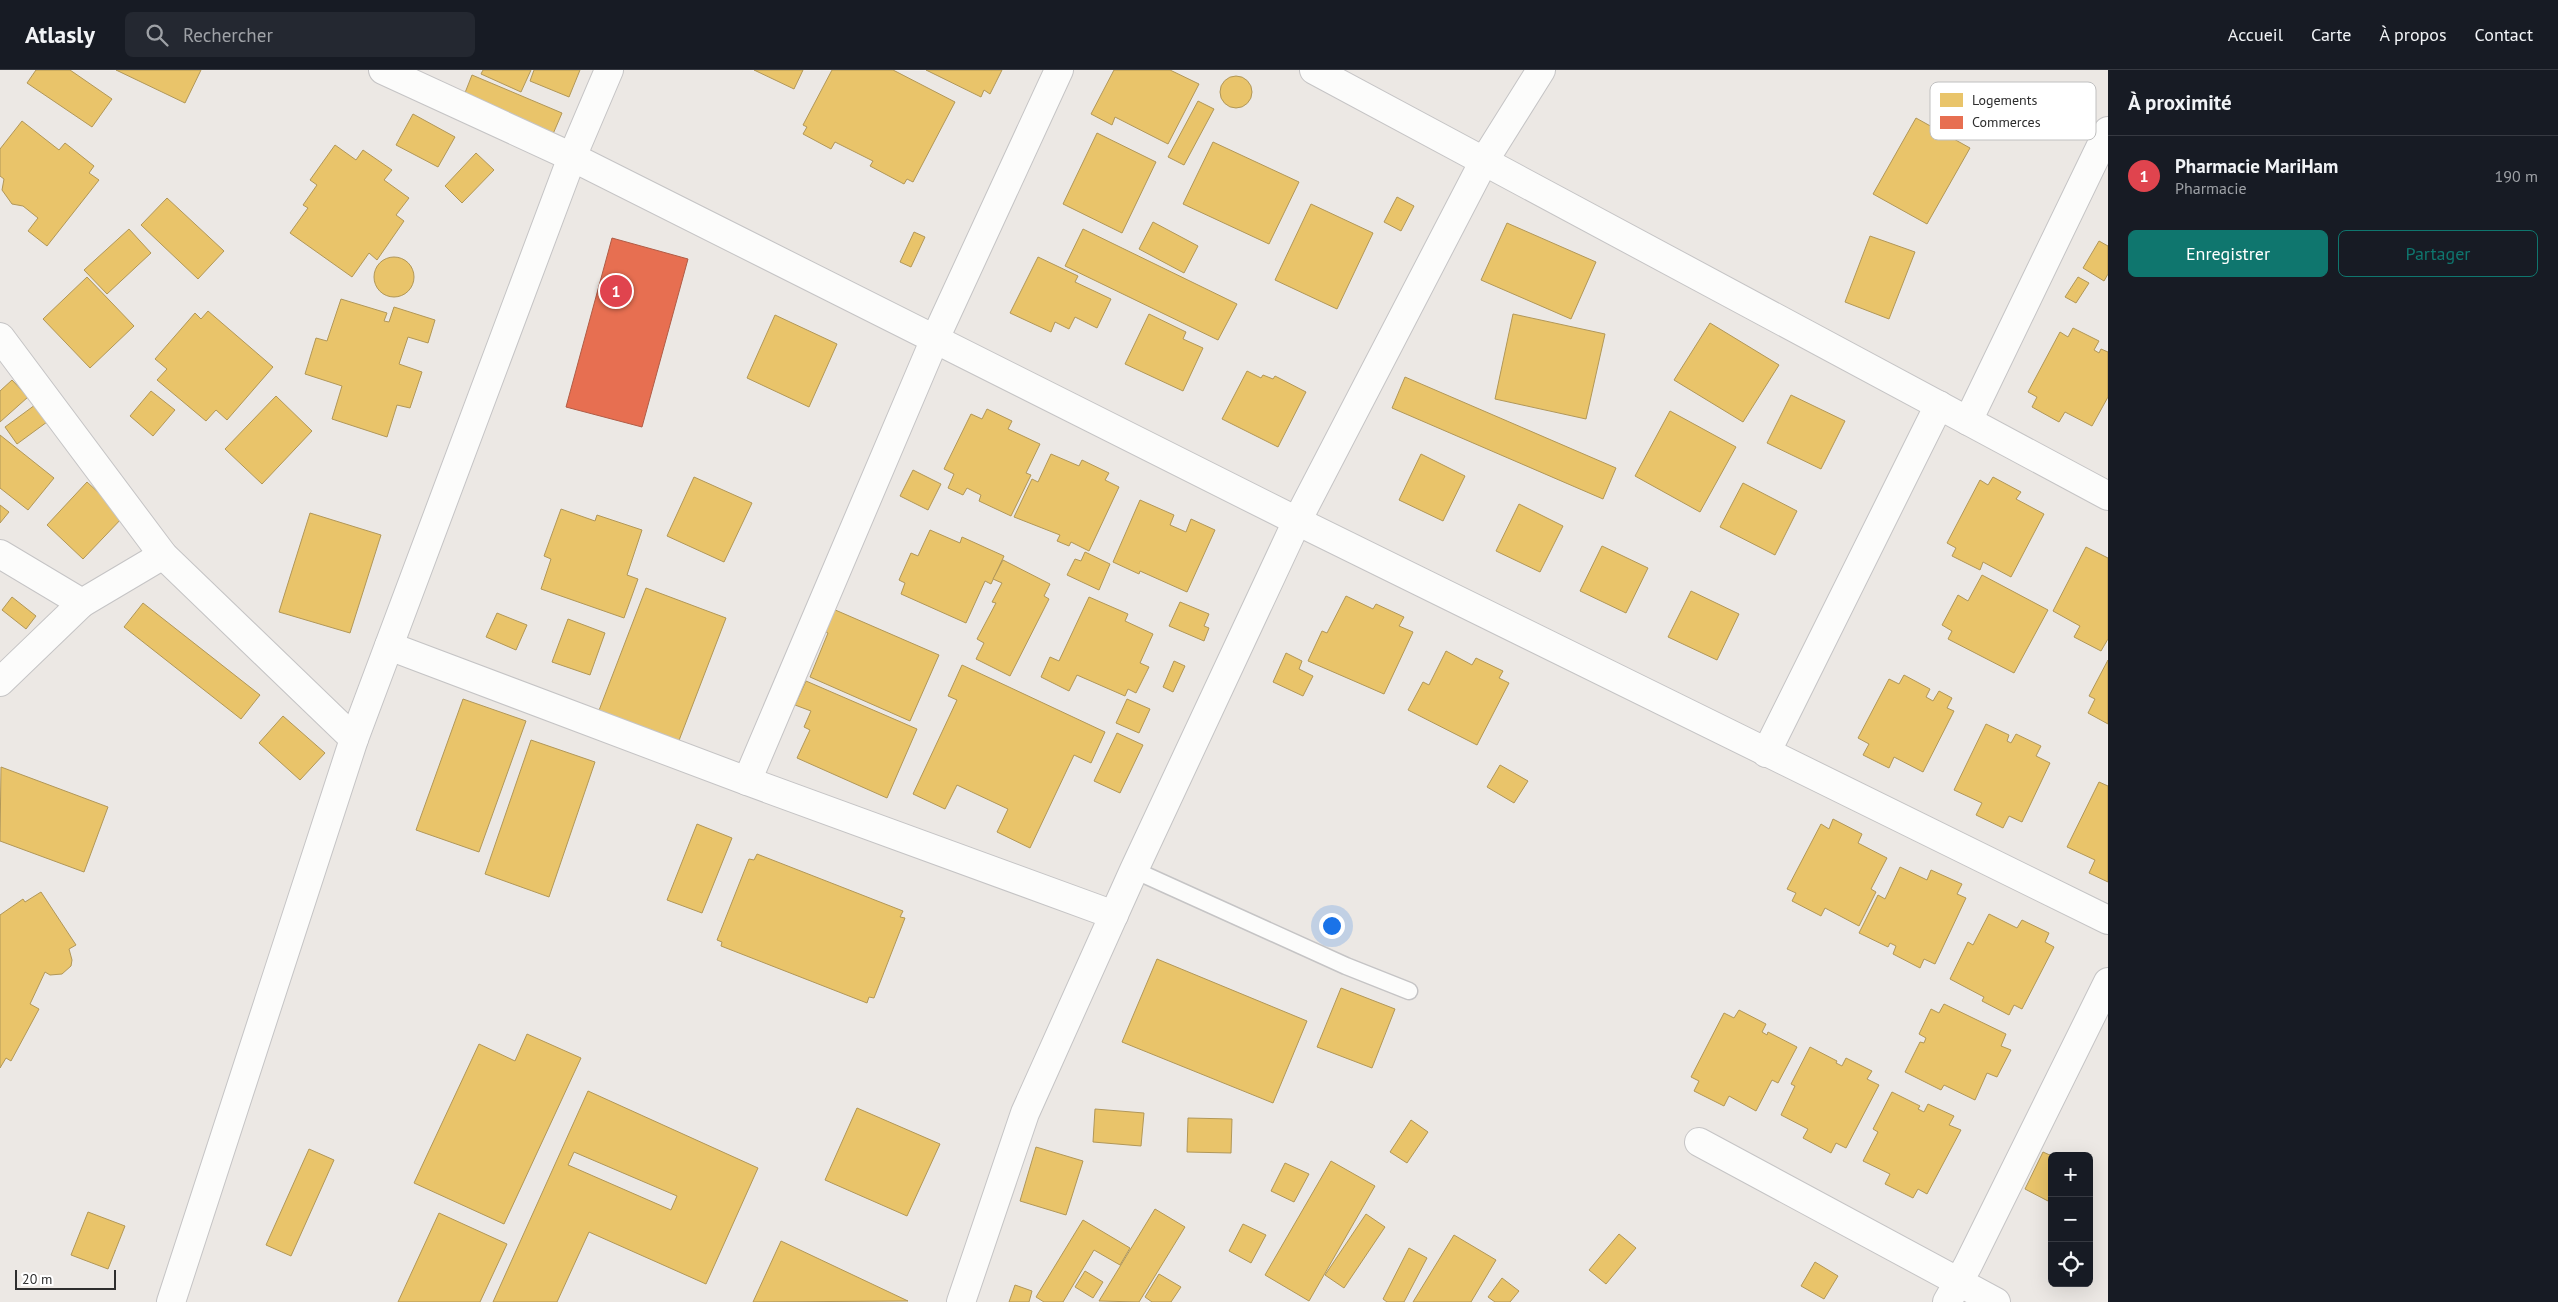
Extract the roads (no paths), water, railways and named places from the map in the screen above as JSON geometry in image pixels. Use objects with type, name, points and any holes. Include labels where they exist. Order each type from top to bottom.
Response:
[{"type":"street","points":[[383,70],[572,158],[934,341],[2108,920]]},
{"type":"street","points":[[171,1302],[354,739],[572,158],[609,70]]},
{"type":"street","points":[[747,781],[934,341],[1059,70]]},
{"type":"street","points":[[1314,70],[2108,496]]},
{"type":"street","points":[[961,1302],[1025,1113],[1134,870],[1297,521],[1484,161],[1541,70]]},
{"type":"street","points":[[1968,421],[2108,131]]},
{"type":"street","points":[[0,337],[163,555],[354,739]]},
{"type":"street","points":[[1766,753],[1939,405]]},
{"type":"street","points":[[0,554],[82,603]]},
{"type":"street","points":[[0,682],[82,603],[163,555]]},
{"type":"street","points":[[389,646],[747,781],[1114,915]]},
{"type":"street","points":[[1953,1292],[2108,982]]},
{"type":"street","points":[[1699,1142],[1953,1292],[1996,1302]]},
{"type":"lane","points":[[1134,870],[1346,966],[1409,991]]},
{"type":"place","name":"Pharmacie MariHam","points":[[616,291]]}]
